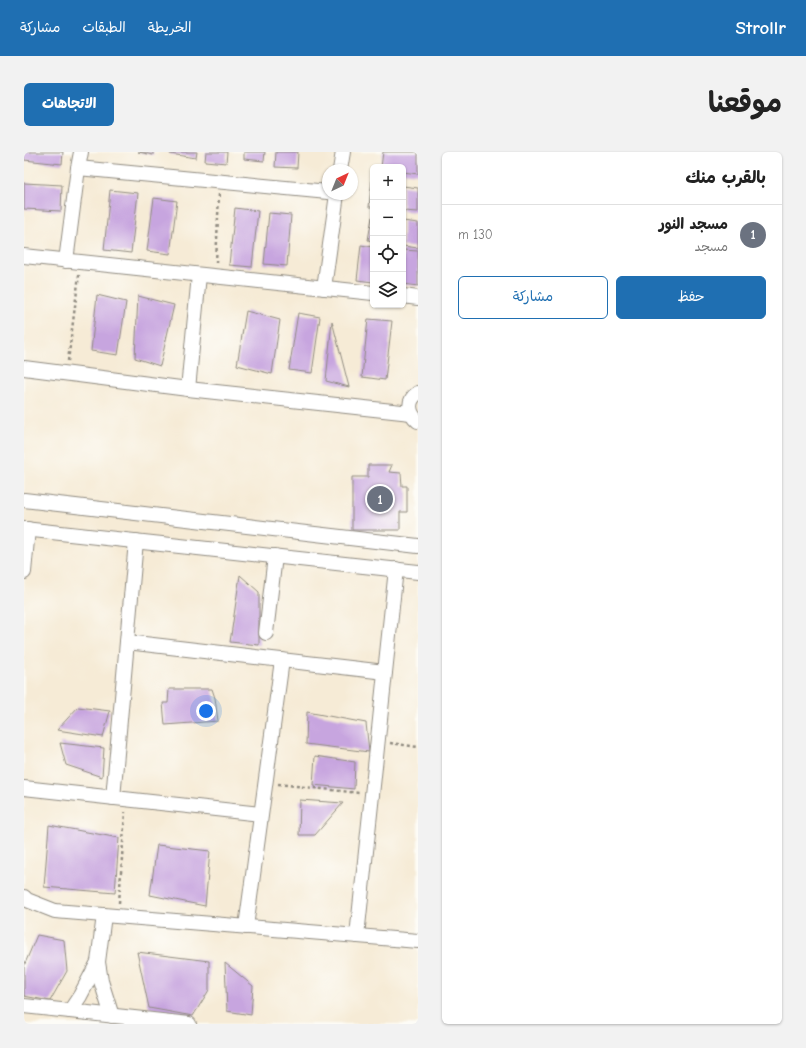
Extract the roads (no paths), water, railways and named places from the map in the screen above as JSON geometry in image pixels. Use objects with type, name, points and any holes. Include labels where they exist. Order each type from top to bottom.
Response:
[{"type":"street","points":[[66,261],[81,152]]},
{"type":"street","points":[[341,164],[343,152]]},
{"type":"street","points":[[78,168],[322,191]]},
{"type":"street","points":[[324,288],[336,200]]},
{"type":"street","points":[[24,256],[370,293]]},
{"type":"street","points":[[188,389],[198,275]]},
{"type":"street","points":[[406,296],[418,298]]},
{"type":"street","points":[[24,368],[414,417],[410,403],[418,393]]},
{"type":"street","points":[[24,500],[418,546]]},
{"type":"street","points":[[24,572],[26,529],[418,572]]},
{"type":"street","points":[[120,799],[127,642],[136,541]]},
{"type":"street","points":[[266,633],[275,556]]},
{"type":"street","points":[[356,936],[396,569]]},
{"type":"street","points":[[127,642],[385,672]]},
{"type":"street","points":[[246,927],[282,660]]},
{"type":"street","points":[[24,788],[261,814]]},
{"type":"street","points":[[24,897],[27,900],[55,911],[418,941]]},
{"type":"street","points":[[70,1011],[80,996],[98,962],[111,916]]},
{"type":"street","points":[[98,962],[101,980],[112,1016]]},
{"type":"street","points":[[24,1006],[188,1024]]},
{"type":"place","name":"مسجد النور","points":[[380,499]]}]
